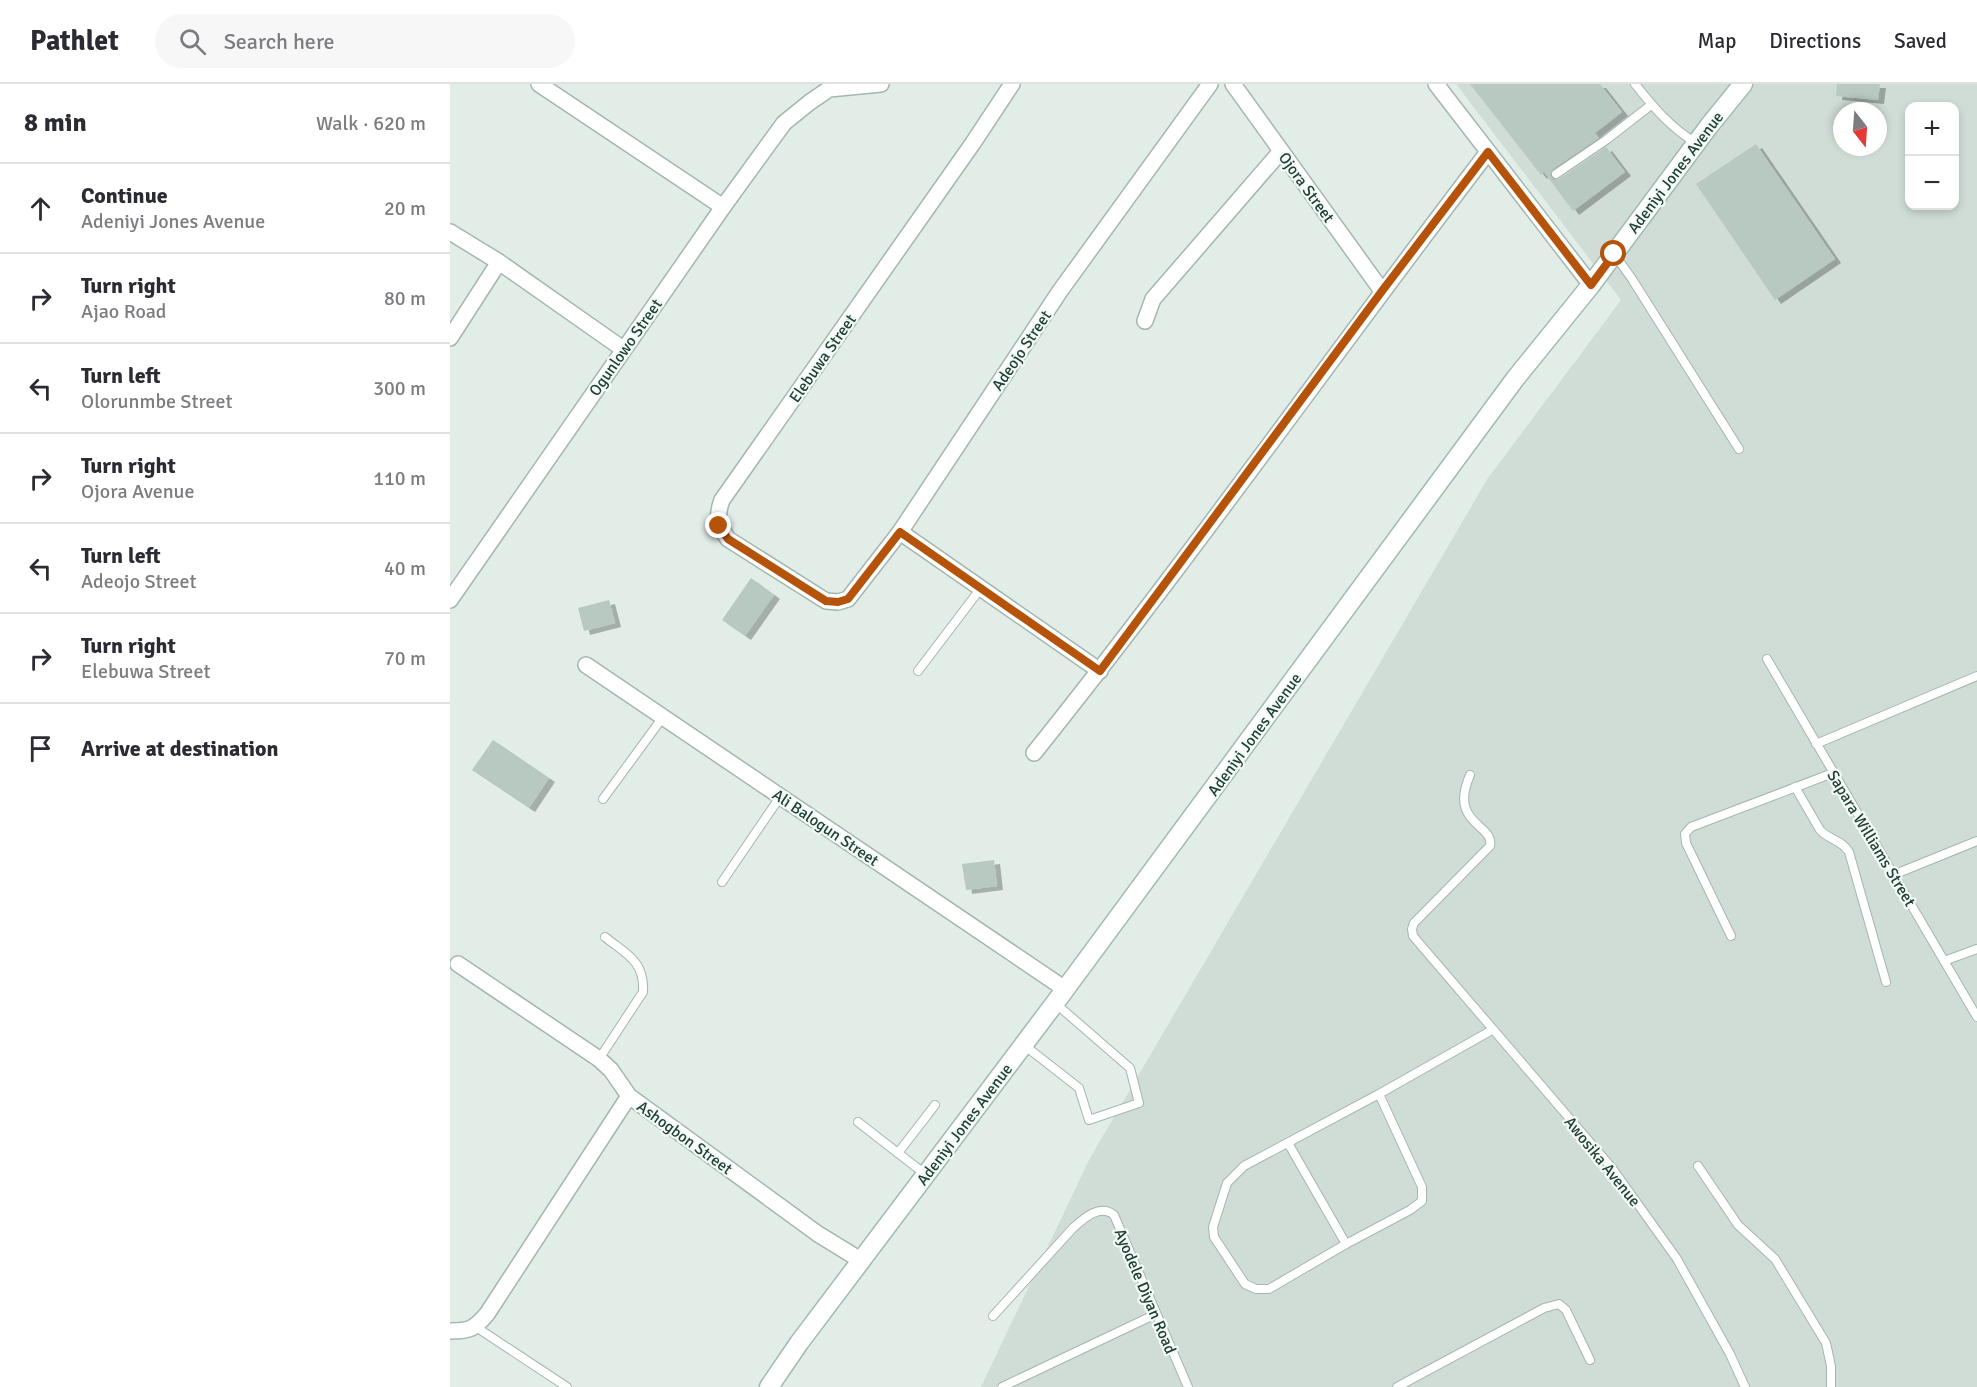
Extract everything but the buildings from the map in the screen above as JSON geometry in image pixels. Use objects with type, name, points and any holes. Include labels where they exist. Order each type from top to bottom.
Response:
[{"type":"street","points":[[539,84],[723,207]]},
{"type":"street","points":[[827,87],[881,84]]},
{"type":"street","name":"Elebuwa Street","points":[[826,601],[728,539],[719,526],[717,513],[722,500],[1012,84]]},
{"type":"street","name":"Adeojo Street","points":[[826,601],[838,602],[848,599],[900,532],[1060,291],[1210,84]]},
{"type":"street","name":"Ojora Street","points":[[1233,84],[1382,291]]},
{"type":"street","points":[[1436,84],[1591,285]]},
{"type":"street","name":"Adeniyi Jones Avenue","points":[[769,1387],[799,1343],[1024,1045],[1515,379],[1591,285],[1696,143],[1743,84]]},
{"type":"street","name":"Ogunlowo Street","points":[[450,600],[623,349],[784,123],[827,87]]},
{"type":"street","points":[[1145,321],[1153,299],[1281,151]]},
{"type":"street","points":[[1034,753],[1100,671],[1488,152]]},
{"type":"street","points":[[450,232],[499,262],[623,349]]},
{"type":"street","points":[[450,338],[499,262]]},
{"type":"street","points":[[900,532],[1100,671]]},
{"type":"street","name":"Ali Balogun Street","points":[[586,665],[780,797],[1060,996]]},
{"type":"street","name":"Ashogbon Street","points":[[458,964],[599,1059],[611,1070],[629,1096],[818,1234],[862,1261]]},
{"type":"street","points":[[450,1331],[476,1327],[487,1314],[629,1096]]},
{"type":"lane","points":[[1635,84],[1675,130],[1696,143]]},
{"type":"lane","points":[[1556,174],[1606,140],[1651,105]]},
{"type":"lane","points":[[1614,254],[1739,449]]},
{"type":"lane","points":[[918,671],[981,588]]},
{"type":"lane","name":"Sapara Williams Street","points":[[1767,659],[1977,1017]]},
{"type":"lane","points":[[1816,744],[1977,676]]},
{"type":"lane","points":[[603,799],[663,717]]},
{"type":"lane","points":[[1731,936],[1686,843],[1685,834],[1691,826],[1833,772]]},
{"type":"lane","name":"Awosika Avenue","points":[[1470,776],[1462,798],[1465,810],[1489,836],[1490,846],[1414,922],[1413,936],[1612,1168],[1677,1259],[1730,1353],[1744,1387]]},
{"type":"lane","points":[[1795,787],[1824,835],[1845,845],[1849,852],[1886,982]]},
{"type":"lane","points":[[722,882],[780,797]]},
{"type":"lane","points":[[1893,875],[1977,841]]},
{"type":"lane","points":[[599,1059],[643,992],[644,981],[636,962],[605,936]]},
{"type":"lane","points":[[1944,962],[1977,949]]},
{"type":"lane","points":[[1024,1045],[1078,1088],[1089,1120],[1139,1103],[1130,1068],[1060,996]]},
{"type":"lane","points":[[1379,1094],[1422,1187],[1422,1201],[1410,1210],[1269,1288],[1256,1289],[1245,1284],[1214,1237],[1214,1227],[1227,1183],[1244,1166],[1492,1030]]},
{"type":"lane","points":[[898,1153],[934,1105]]},
{"type":"lane","points":[[858,1122],[926,1175]]},
{"type":"lane","points":[[1288,1143],[1346,1244]]},
{"type":"lane","points":[[1698,1166],[1738,1225],[1775,1259],[1826,1343],[1832,1366],[1831,1387]]},
{"type":"lane","name":"Ayodele Diyan Road","points":[[993,1316],[1073,1228],[1088,1215],[1110,1211],[1114,1215],[1188,1387]]},
{"type":"lane","points":[[1397,1387],[1544,1308],[1558,1304],[1566,1310],[1590,1360]]},
{"type":"lane","points":[[1002,1387],[1156,1314]]},
{"type":"lane","points":[[476,1327],[567,1387]]},
{"type":"shaded area","points":[[1456,84],[1977,84],[1977,1387],[981,1387],[1090,1158],[1488,478],[1621,300]]},
{"type":"route","points":[[719,526],[728,539],[826,601],[838,602],[848,599],[900,532],[1100,671],[1488,152],[1591,285],[1614,254]]}]
